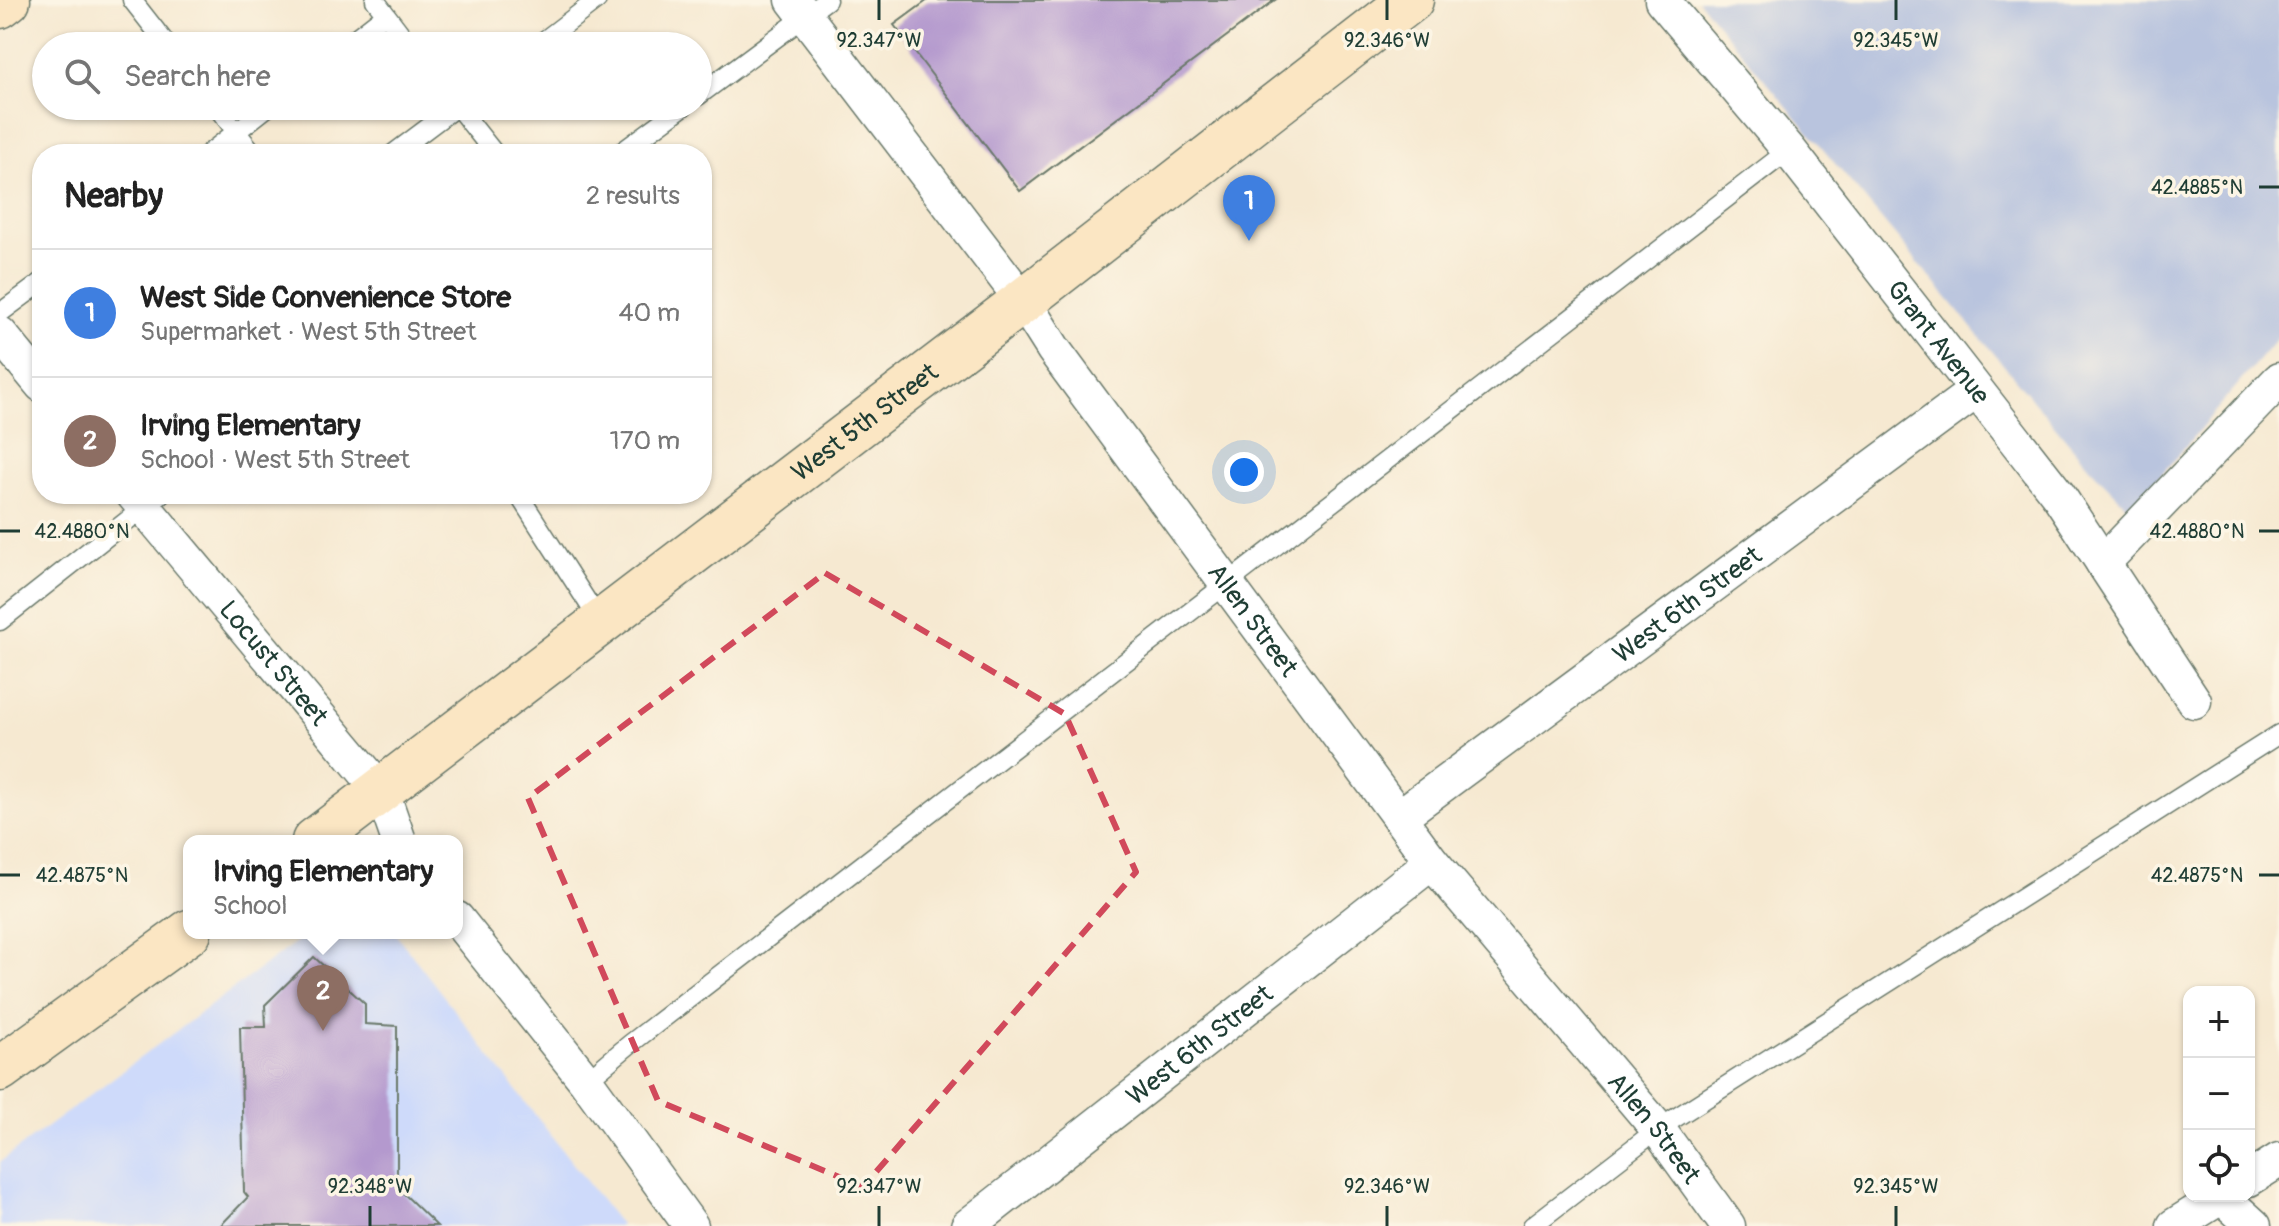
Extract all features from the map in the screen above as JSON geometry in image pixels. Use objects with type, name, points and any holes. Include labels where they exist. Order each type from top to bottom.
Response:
[{"type":"main road","points":[[0,6],[8,0]]},
{"type":"main road","name":"West 5th Street","points":[[322,835],[1023,301],[1411,0]]},
{"type":"main road","points":[[0,1069],[183,936]]},
{"type":"street","name":"Grant Avenue","points":[[1662,0],[1789,150],[2059,496],[2194,701]]},
{"type":"street","name":"Allen Street","points":[[808,6],[1023,301],[1054,350],[1432,862],[1658,1129],[1728,1226]]},
{"type":"street","points":[[0,334],[32,373]]},
{"type":"street","points":[[2103,563],[2279,380]]},
{"type":"street","name":"West 6th Street","points":[[1399,817],[1976,391]]},
{"type":"street","name":"Locust Street","points":[[151,504],[382,792],[397,835]]},
{"type":"street","name":"West 6th Street","points":[[968,1226],[1432,862]]},
{"type":"street","points":[[463,927],[586,1081],[691,1226]]},
{"type":"street","points":[[2255,1175],[2279,1160]]},
{"type":"street","points":[[2174,1226],[2212,1202]]},
{"type":"street","points":[[2228,1202],[2254,1226]]},
{"type":"lane","points":[[132,0],[157,32]]},
{"type":"lane","points":[[555,32],[597,0]]},
{"type":"lane","points":[[712,85],[808,6]]},
{"type":"lane","points":[[358,32],[380,7],[399,32]]},
{"type":"lane","points":[[227,120],[246,144]]},
{"type":"lane","points":[[221,144],[251,120]]},
{"type":"lane","points":[[406,144],[438,120]]},
{"type":"lane","points":[[468,120],[487,144]]},
{"type":"lane","points":[[633,144],[665,120]]},
{"type":"lane","points":[[586,1081],[1789,150]]},
{"type":"lane","points":[[0,313],[32,289]]},
{"type":"lane","points":[[0,621],[139,504]]},
{"type":"lane","points":[[524,504],[601,623]]},
{"type":"lane","points":[[1532,1226],[1658,1129],[2279,734]]},
{"type":"highlighted area","points":[[825,573],[1065,714],[1136,872],[863,1187],[658,1101],[528,798]]},
{"type":"shaded area","points":[[1698,0],[2279,0],[2279,336],[2131,510],[2089,467]]},
{"type":"shaded area","points":[[300,939],[400,939],[621,1226],[0,1226],[0,1162]]},
{"type":"building","points":[[928,0],[1275,0],[1020,191],[894,25]]},
{"type":"building","points":[[314,957],[365,1004],[365,1024],[397,1026],[397,1187],[437,1226],[220,1226],[248,1197],[244,1192],[240,1027],[266,1027],[265,1005]]},
{"type":"place","name":"West Side Convenience Store","points":[[1249,241]]},
{"type":"place","name":"Irving Elementary","points":[[323,1031]]}]
